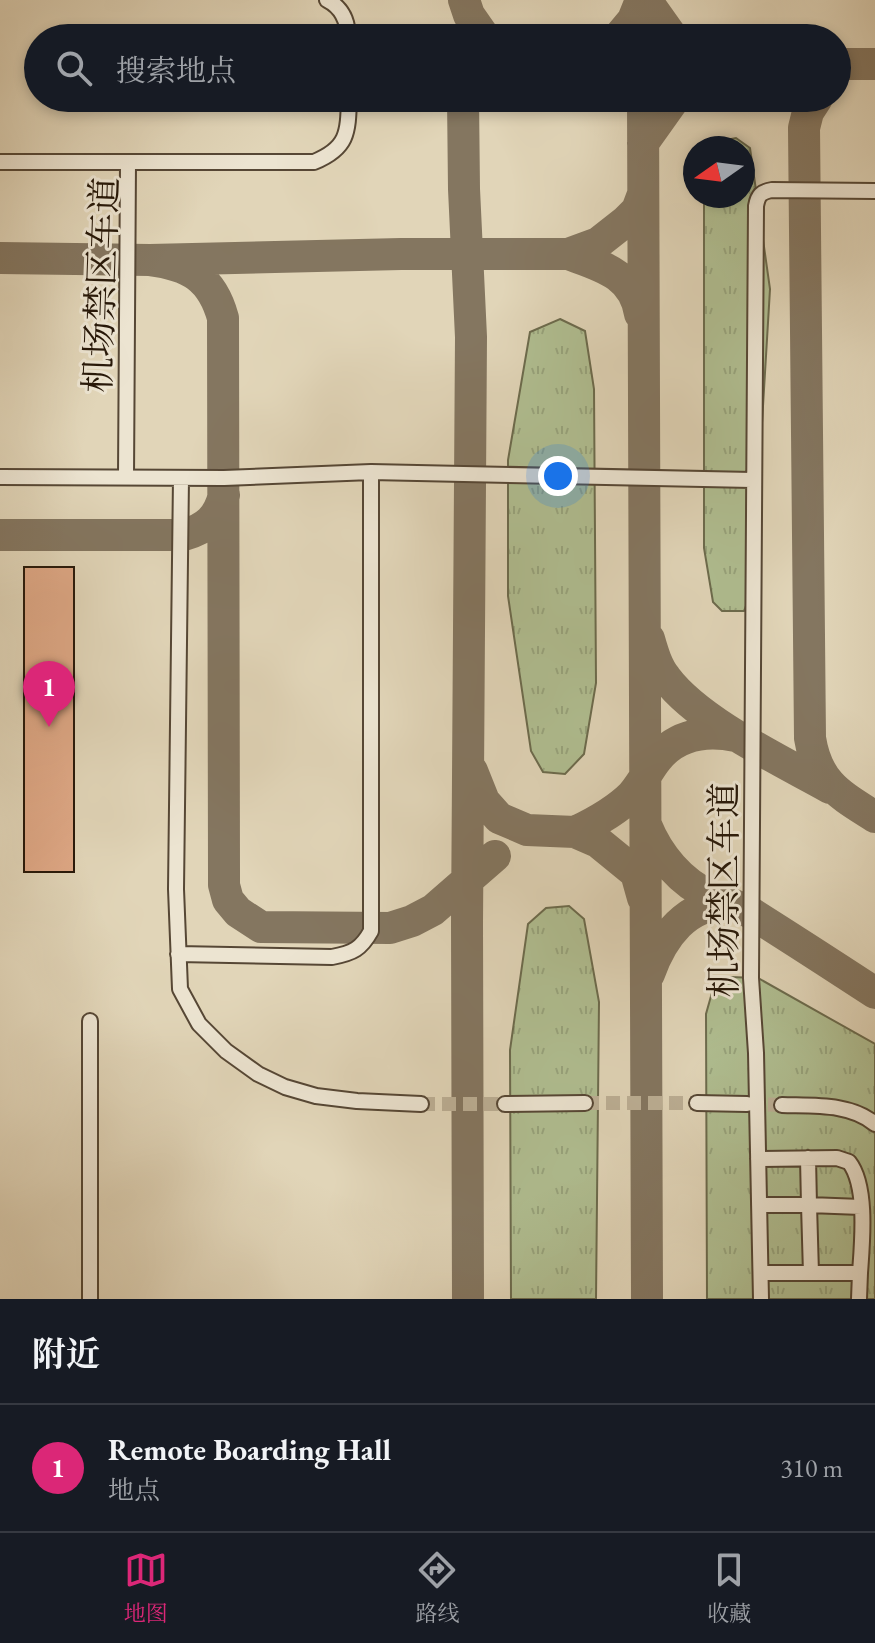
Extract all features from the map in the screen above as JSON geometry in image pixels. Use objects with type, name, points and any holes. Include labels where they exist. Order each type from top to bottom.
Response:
[{"type":"lane","points":[[327,0],[332,2],[348,24]]},
{"type":"lane","name":"机场禁区车道","points":[[126,476],[128,163],[314,162],[332,154],[344,141],[348,112]]},
{"type":"lane","points":[[0,162],[128,163]]},
{"type":"lane","name":"机场禁区车道","points":[[761,1299],[751,978],[752,480],[757,197],[763,191],[772,190],[875,191]]},
{"type":"lane","points":[[0,477],[181,478],[371,472],[752,480]]},
{"type":"lane","points":[[178,954],[332,957],[352,954],[363,946],[371,931],[371,472]]},
{"type":"lane","points":[[181,478],[180,989],[199,1024],[226,1051],[258,1074],[285,1087],[316,1096],[421,1104]]},
{"type":"lane","points":[[90,1021],[90,1299]]},
{"type":"lane","points":[[505,1104],[585,1103]]},
{"type":"lane","points":[[697,1103],[747,1104]]},
{"type":"lane","points":[[782,1105],[831,1107],[865,1115],[875,1124]]},
{"type":"lane","points":[[808,1158],[811,1273]]},
{"type":"lane","points":[[758,1159],[837,1158],[849,1162],[857,1175],[861,1207],[863,1236],[859,1299]]},
{"type":"lane","points":[[759,1205],[861,1207]]},
{"type":"lane","points":[[761,1273],[860,1273]]},
{"type":"green space","points":[[755,183],[770,289],[752,590],[744,611],[722,611],[713,602],[704,548],[704,208],[755,208]]},
{"type":"green space","points":[[560,319],[585,331],[594,389],[596,683],[584,754],[565,774],[543,772],[531,751],[508,596],[508,460],[530,332]]},
{"type":"green space","points":[[569,906],[584,919],[599,1002],[596,1299],[511,1299],[510,1050],[528,924],[546,908]]},
{"type":"green space","points":[[730,977],[758,978],[875,1044],[875,1299],[707,1299],[706,1014],[713,989]]},
{"type":"building","points":[[24,567],[74,567],[74,872],[24,872]]},
{"type":"taxiway","points":[[464,0],[475,24]]},
{"type":"taxiway","points":[[630,24],[641,0]]},
{"type":"taxiway","points":[[646,0],[663,24]]},
{"type":"taxiway","points":[[851,64],[875,64]]},
{"type":"taxiway","points":[[463,112],[471,337],[468,1299]]},
{"type":"taxiway","points":[[643,112],[647,1299]]},
{"type":"taxiway","points":[[643,143],[665,112]]},
{"type":"taxiway","points":[[808,112],[804,128],[810,738],[824,777],[840,794],[875,817]]},
{"type":"taxiway","points":[[0,258],[150,260],[568,254],[598,243],[626,221],[637,210],[643,194]]},
{"type":"taxiway","points":[[568,254],[604,268],[623,281],[637,300],[640,314]]},
{"type":"taxiway","points":[[150,260],[188,270],[206,283],[223,318],[224,885],[228,900],[238,912],[261,927],[390,928],[433,910],[495,856]]},
{"type":"taxiway","points":[[0,535],[184,535],[210,521],[224,495]]},
{"type":"taxiway","points":[[649,639],[663,674],[699,710],[742,739],[830,788]]},
{"type":"taxiway","points":[[575,832],[626,801],[657,759],[674,744],[704,734],[736,736]]},
{"type":"taxiway","points":[[472,771],[484,801],[499,818],[527,830],[575,832],[598,842],[636,873],[643,898]]},
{"type":"taxiway","points":[[646,825],[664,857],[690,884],[751,913],[875,993]]},
{"type":"taxiway","points":[[649,974],[661,947],[678,924],[701,909],[730,904]]},
{"type":"tunnel","points":[[585,1103],[697,1103]]},
{"type":"tunnel","points":[[421,1104],[505,1104]]},
{"type":"tunnel","points":[[747,1104],[782,1105]]},
{"type":"place","name":"Remote Boarding Hall","points":[[49,727]]}]
